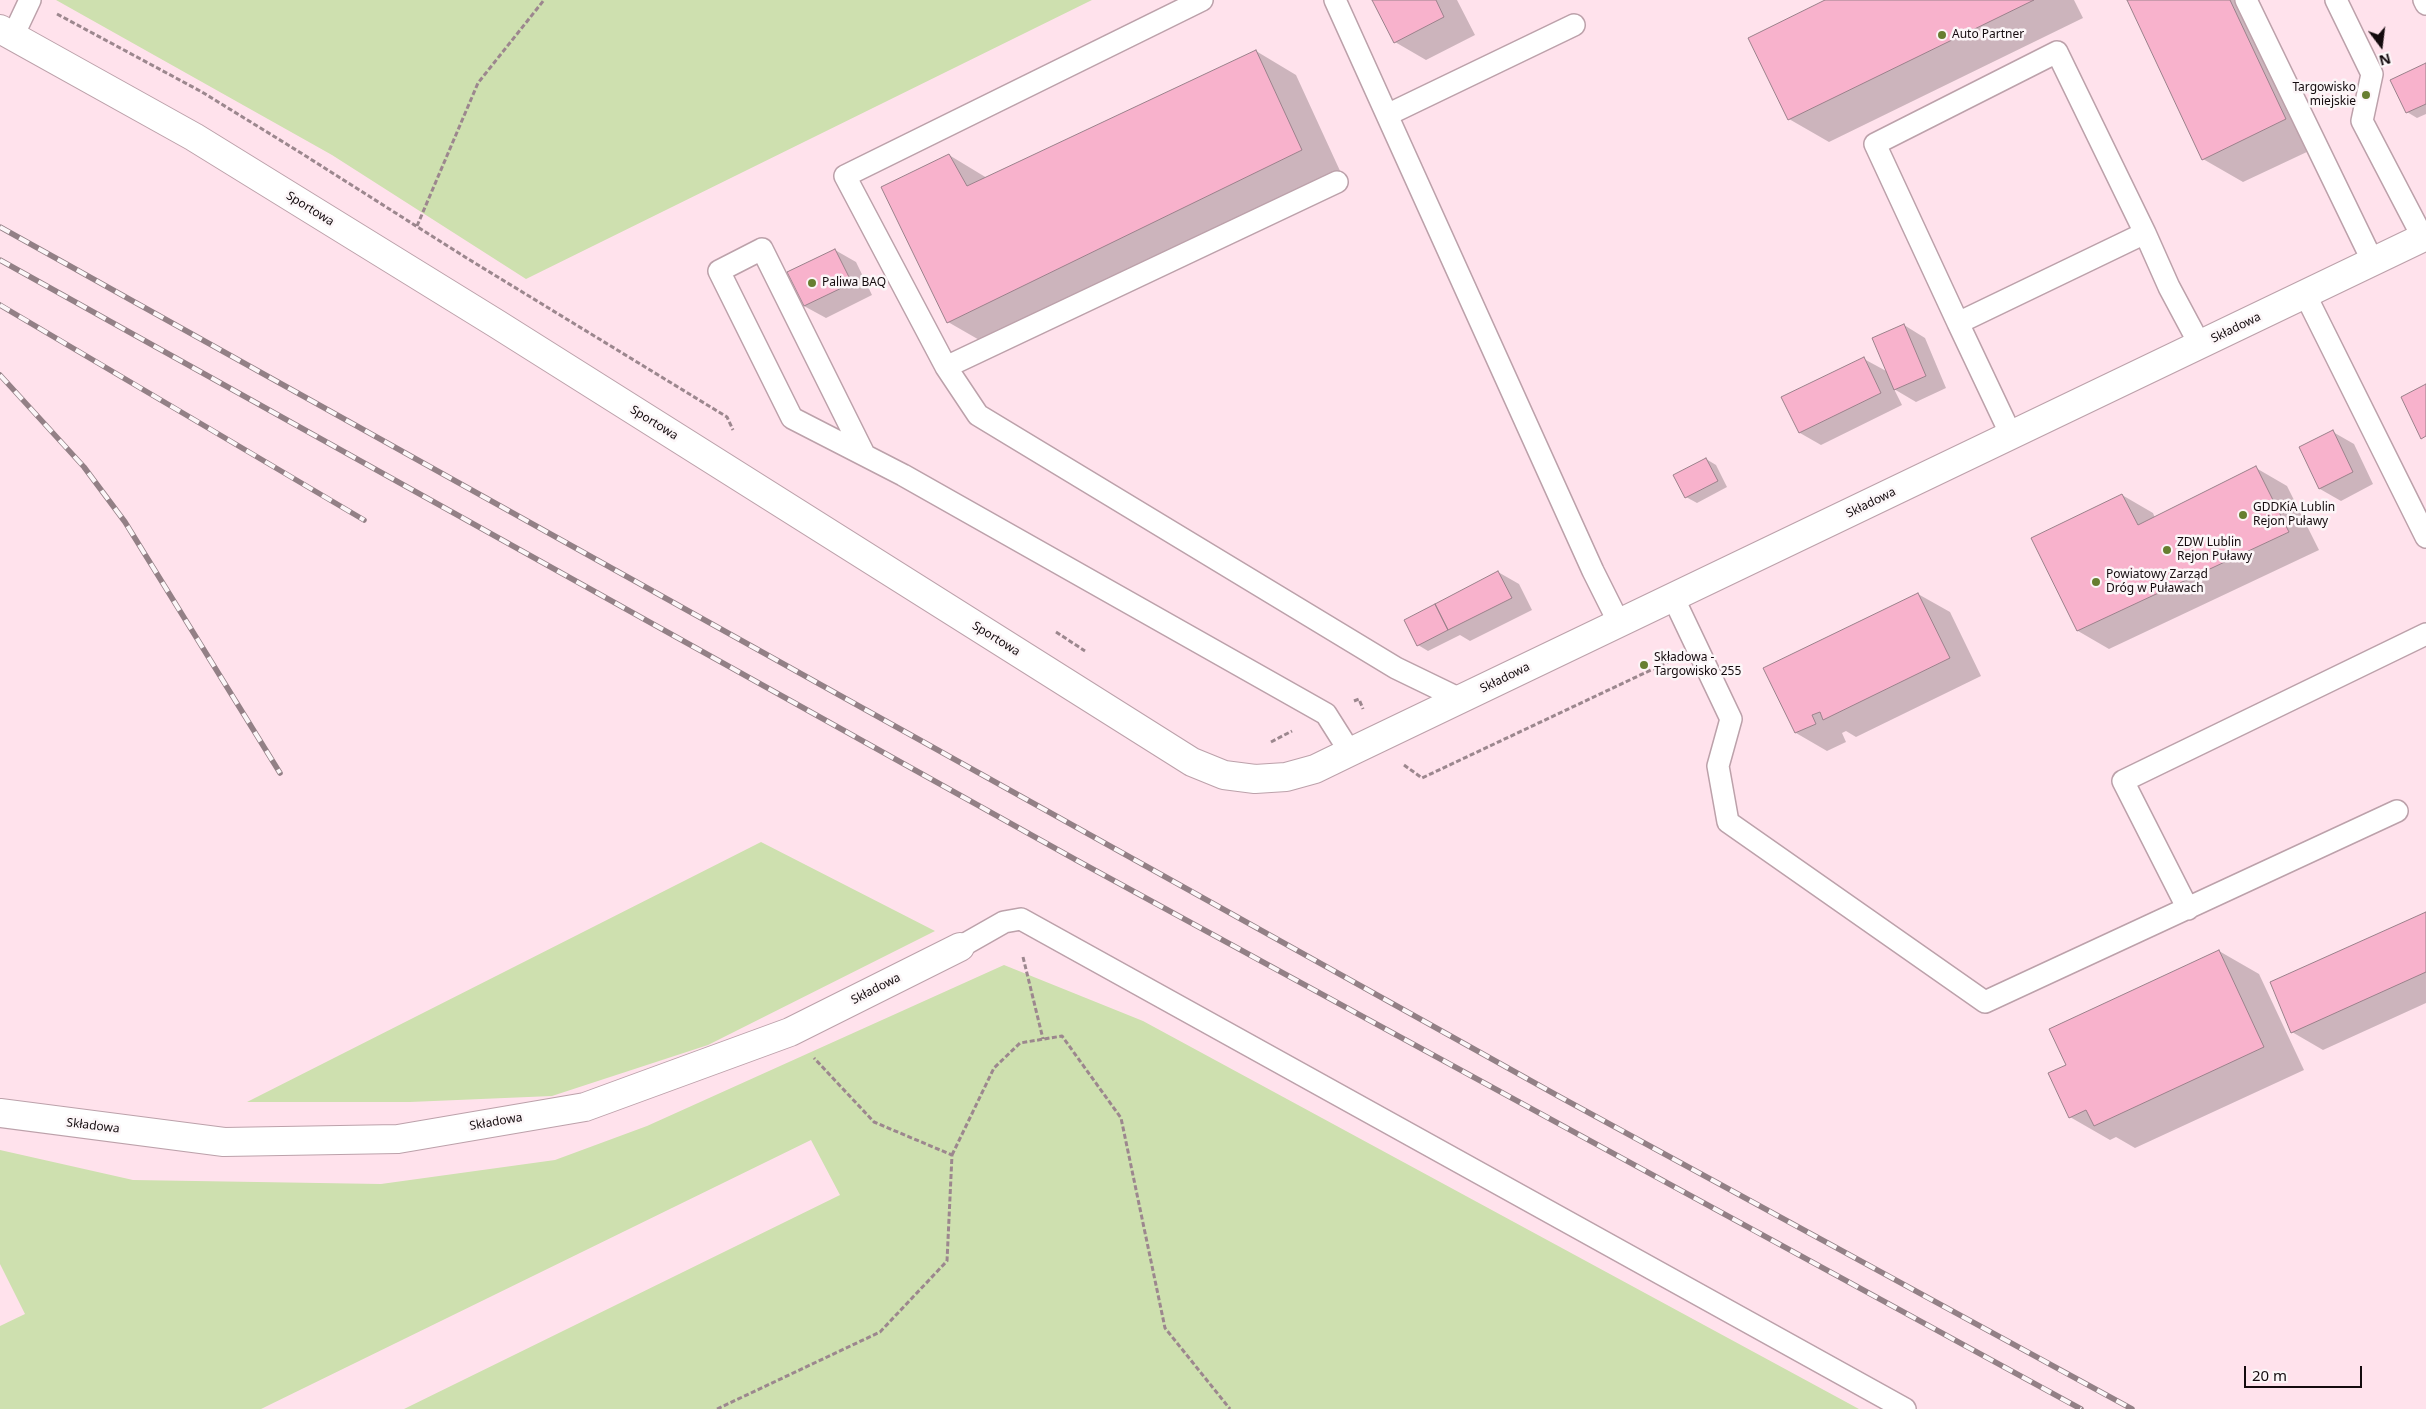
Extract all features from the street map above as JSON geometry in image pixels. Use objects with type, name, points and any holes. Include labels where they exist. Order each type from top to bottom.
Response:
[{"type":"street","name":"Sportowa","points":[[6,32],[194,137],[480,314],[1192,762],[1224,775],[1255,780],[1286,777],[1315,769]]},
{"type":"street","name":"Składowa","points":[[1315,769],[2424,237]]},
{"type":"street","name":"Składowa","points":[[0,1113],[224,1142],[398,1139],[584,1107],[790,1032],[960,947]]},
{"type":"lane","points":[[6,32],[30,0]]},
{"type":"lane","points":[[1202,0],[845,176],[946,367],[978,415],[1396,668],[1460,699]]},
{"type":"lane","points":[[1335,0],[1589,562],[1620,623]]},
{"type":"lane","points":[[2246,0],[2373,262]]},
{"type":"lane","points":[[2336,0],[2372,74],[2362,121],[2424,237]]},
{"type":"lane","points":[[2424,0],[2426,4]]},
{"type":"lane","points":[[1387,115],[1574,26]]},
{"type":"lane","points":[[2011,435],[1875,144],[2057,52],[2170,287],[2200,345]]},
{"type":"lane","points":[[946,367],[1337,182]]},
{"type":"lane","points":[[1958,323],[2145,233]]},
{"type":"lane","points":[[864,454],[762,248],[719,271],[792,418],[864,454],[1326,714],[1350,752]]},
{"type":"lane","points":[[2305,294],[2426,537]]},
{"type":"lane","points":[[1673,597],[1731,719],[1718,766],[1728,822],[1985,1002],[2397,811]]},
{"type":"lane","points":[[2188,909],[2123,781],[2426,634]]},
{"type":"lane","points":[[960,947],[1004,922],[1021,918],[1905,1409]]},
{"type":"path","points":[[417,226],[478,83],[544,0]]},
{"type":"path","points":[[1004,922],[1020,944],[1042,1039]]},
{"type":"path","points":[[790,1032],[874,1122],[952,1155]]},
{"type":"path","points":[[717,1409],[880,1332],[947,1261],[952,1155],[994,1068],[1020,1043],[1062,1036],[1121,1118],[1165,1328],[1230,1409]]},
{"type":"green space","points":[[56,0],[1092,0],[526,279],[332,155]]},
{"type":"green space","points":[[761,842],[935,931],[708,1045],[552,1096],[410,1102],[247,1102]]},
{"type":"green space","points":[[1004,965],[1143,1021],[1859,1409],[404,1409],[840,1195],[811,1140],[261,1409],[0,1409],[0,1326],[25,1314],[0,1264],[0,1150],[133,1180],[381,1184],[555,1160],[647,1126]]},
{"type":"building","points":[[1372,0],[1436,0],[1444,17],[1394,43]]},
{"type":"building","points":[[1825,0],[2034,0],[1788,120],[1748,38]]},
{"type":"building","points":[[2127,0],[2230,0],[2286,119],[2202,160]]},
{"type":"building","points":[[1256,50],[1302,150],[947,323],[881,187],[949,154],[967,186]]},
{"type":"building","points":[[2426,63],[2426,104],[2406,113],[2390,80]]},
{"type":"building","points":[[835,249],[852,283],[804,306],[787,272]]},
{"type":"building","points":[[1904,324],[1926,376],[1894,390],[1872,338]]},
{"type":"building","points":[[1864,357],[1881,393],[1799,433],[1781,397]]},
{"type":"building","points":[[2426,384],[2426,436],[2421,439],[2401,397]]},
{"type":"building","points":[[2333,430],[2353,472],[2319,489],[2299,447]]},
{"type":"building","points":[[1706,458],[1718,481],[1685,498],[1673,475]]},
{"type":"building","points":[[2256,466],[2289,532],[2077,631],[2031,538],[2122,494],[2138,525]]},
{"type":"building","points":[[1498,571],[1512,598],[1448,630],[1435,604]]},
{"type":"building","points":[[1918,593],[1950,658],[1823,720],[1820,712],[1812,715],[1816,724],[1795,733],[1763,668]]},
{"type":"building","points":[[1435,604],[1448,630],[1417,646],[1404,620]]},
{"type":"building","points":[[2426,912],[2426,972],[2291,1033],[2270,982]]},
{"type":"building","points":[[2219,950],[2264,1047],[2094,1126],[2086,1110],[2069,1118],[2048,1073],[2066,1065],[2049,1029]]},
{"type":"railway","points":[[0,227],[1560,1097],[2132,1409]]},
{"type":"railway","points":[[0,260],[1078,861],[2081,1409]]},
{"type":"railway","points":[[0,305],[364,520]]},
{"type":"railway","points":[[0,375],[84,467],[125,522],[280,773]]},
{"type":"place","name":"Auto Partner","points":[[1942,35]]},
{"type":"place","name":"Targowisko miejskie","points":[[2366,95]]},
{"type":"place","name":"Paliwa BAQ","points":[[812,283]]},
{"type":"place","name":"GDDKiA Lublin Rejon Puławy","points":[[2243,515]]},
{"type":"place","name":"ZDW Lublin Rejon Puławy","points":[[2167,550]]},
{"type":"place","name":"Powiatowy Zarząd Dróg w Puławach","points":[[2096,582]]},
{"type":"place","name":"Składowa - Targowisko 255","points":[[1644,665]]}]
